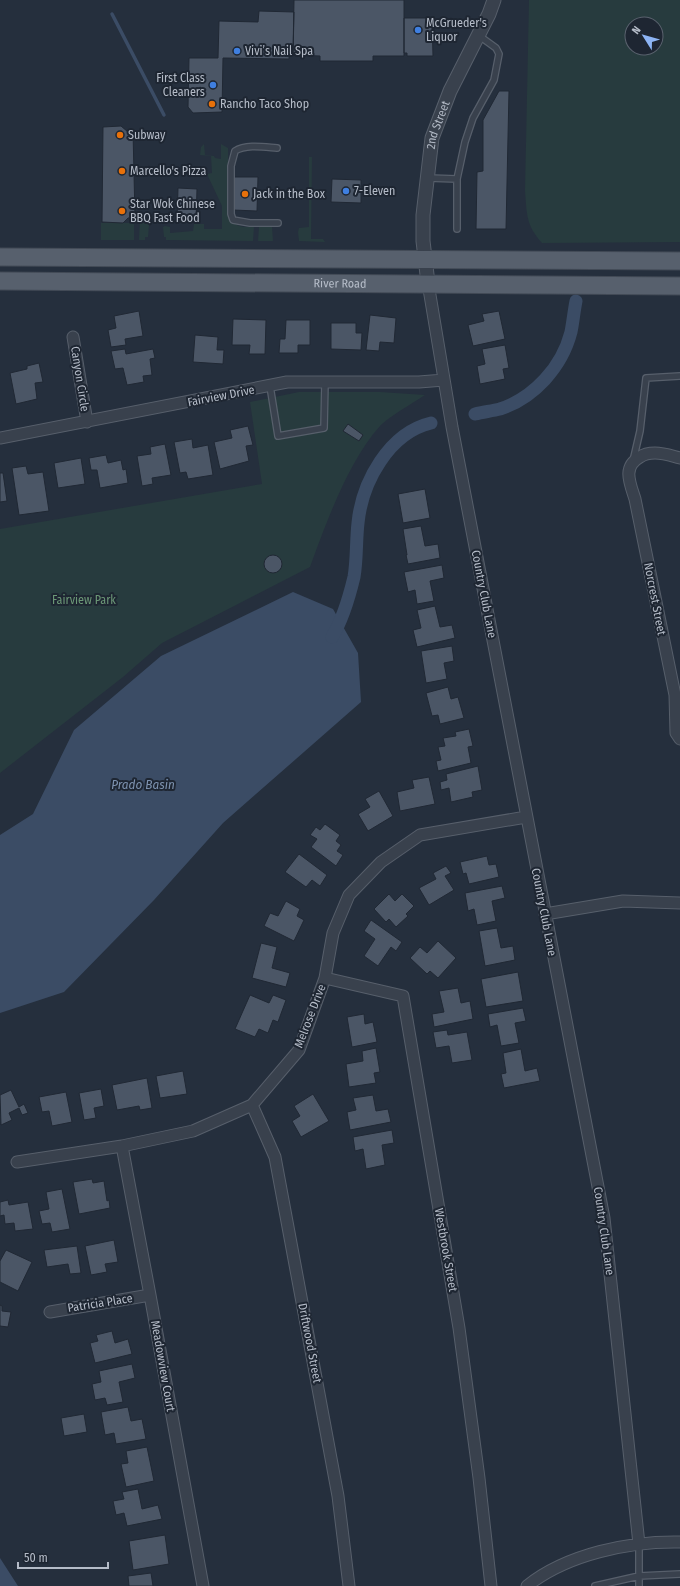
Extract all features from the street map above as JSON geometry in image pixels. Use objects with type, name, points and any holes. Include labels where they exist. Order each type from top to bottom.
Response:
[{"type":"main road","name":"River Road","points":[[0,257],[680,261]]},
{"type":"main road","name":"River Road","points":[[0,281],[680,286]]},
{"type":"street","name":"2nd Street","points":[[428,283],[423,215],[432,138],[441,111],[494,0]]},
{"type":"street","name":"Country Club Lane","points":[[428,283],[444,380],[526,817],[604,1218],[639,1544]]},
{"type":"street","name":"Canyon Circle","points":[[73,337],[87,422]]},
{"type":"street","name":"Fairview Drive","points":[[0,438],[287,382],[419,382],[444,380]]},
{"type":"street","points":[[633,461],[642,455],[653,453],[680,458]]},
{"type":"street","name":"Norcrest Street","points":[[633,461],[628,472],[629,482],[635,499],[673,687],[676,733],[680,739]]},
{"type":"street","name":"Melrose Drive","points":[[17,1162],[122,1146],[194,1131],[252,1105],[299,1050],[324,978],[333,933],[349,895],[381,862],[420,835],[526,817]]},
{"type":"street","points":[[545,914],[624,901],[680,903]]},
{"type":"street","name":"Westbrook Street","points":[[324,978],[403,996],[460,1328],[491,1586]]},
{"type":"street","name":"Driftwood Street","points":[[252,1105],[275,1157],[338,1496],[349,1586]]},
{"type":"street","name":"Meadowview Court","points":[[122,1146],[203,1586]]},
{"type":"street","name":"Patricia Place","points":[[50,1312],[150,1295]]},
{"type":"street","points":[[527,1586],[538,1577],[562,1565],[614,1547],[661,1542],[680,1542]]},
{"type":"lane","points":[[457,229],[457,179],[465,142],[482,100],[494,80],[499,54],[496,48],[478,35]]},
{"type":"lane","points":[[277,148],[246,147],[235,151],[231,166],[231,214],[233,220],[239,222],[278,223]]},
{"type":"lane","points":[[427,178],[457,179]]},
{"type":"lane","points":[[633,461],[640,431],[646,378],[680,376]]},
{"type":"lane","points":[[270,386],[278,436],[324,428],[325,382]]},
{"type":"lane","points":[[639,1544],[639,1586]]},
{"type":"lane","points":[[595,1586],[639,1576],[680,1574]]},
{"type":"green space","points":[[529,0],[680,0],[680,242],[542,243],[530,225],[527,213],[525,191]]},
{"type":"green space","points":[[204,144],[205,155],[214,156],[215,158],[221,159],[221,144],[228,148],[229,216],[236,225],[242,227],[254,227],[253,241],[166,240],[166,237],[164,237],[163,227],[165,226],[170,227],[170,233],[193,231],[194,224],[204,224],[204,229],[222,229],[222,206],[207,174],[212,173],[211,156],[200,155],[201,147]]},
{"type":"green space","points":[[309,157],[312,157],[311,239],[323,239],[325,242],[299,241],[299,228],[309,227]]},
{"type":"green space","points":[[140,217],[147,218],[147,224],[149,225],[148,237],[145,237],[145,240],[139,240]]},
{"type":"green space","points":[[101,223],[134,223],[134,240],[101,240]]},
{"type":"green space","points":[[259,227],[272,227],[273,241],[258,241]]},
{"type":"green space","name":"Fairview Park","points":[[299,392],[380,392],[425,395],[384,422],[358,456],[339,493],[310,567],[162,643],[123,677],[0,773],[0,529],[262,484],[250,402]]},
{"type":"water","name":"Prado Basin","points":[[293,592],[333,609],[358,653],[361,702],[223,823],[154,900],[64,992],[0,1013],[0,835],[33,814],[74,730],[161,656]]},
{"type":"water","points":[[0,1558],[18,1586],[0,1586]]},
{"type":"building","points":[[294,0],[404,0],[404,56],[373,56],[373,61],[320,61],[320,56],[293,55]]},
{"type":"building","points":[[259,11],[294,12],[293,55],[289,56],[289,59],[223,58],[222,112],[193,113],[188,107],[189,58],[218,58],[219,21],[258,22]]},
{"type":"building","name":"McGrueder's Liquor","points":[[404,18],[432,18],[433,56],[407,56],[407,53],[404,53]]},
{"type":"building","points":[[499,91],[509,91],[506,229],[476,229],[477,172],[483,171],[483,120]]},
{"type":"building","points":[[121,126],[128,132],[133,131],[135,217],[128,218],[123,223],[102,222],[103,127]]},
{"type":"building","name":"Jack in the Box","points":[[234,177],[258,177],[257,211],[233,210]]},
{"type":"building","name":"7-Eleven","points":[[332,179],[361,180],[361,203],[331,202]]},
{"type":"building","points":[[178,188],[197,189],[196,222],[177,222]]},
{"type":"building","points":[[139,311],[143,336],[125,339],[126,345],[111,347],[108,330],[116,328],[114,316]]},
{"type":"building","points":[[499,311],[505,339],[473,346],[468,325],[484,321],[482,314]]},
{"type":"building","points":[[370,315],[396,318],[394,343],[380,342],[379,351],[366,350]]},
{"type":"building","points":[[233,319],[266,320],[265,354],[249,354],[250,345],[232,345]]},
{"type":"building","points":[[286,320],[310,320],[310,345],[298,345],[298,353],[279,353],[280,339],[285,339]]},
{"type":"building","points":[[331,323],[356,323],[356,333],[362,333],[361,350],[331,349]]},
{"type":"building","points":[[195,335],[218,337],[217,350],[224,350],[223,364],[193,362]]},
{"type":"building","points":[[505,345],[509,368],[503,369],[505,379],[480,384],[477,366],[485,364],[482,349]]},
{"type":"building","points":[[125,349],[126,354],[153,349],[155,358],[150,359],[152,375],[143,376],[144,382],[127,385],[123,368],[115,369],[111,351]]},
{"type":"building","points":[[39,363],[43,382],[35,383],[37,399],[16,404],[10,373],[27,369],[27,366]]},
{"type":"building","points":[[348,424],[363,435],[359,441],[343,431]]},
{"type":"building","points":[[248,426],[253,445],[246,446],[249,461],[220,469],[214,442],[232,438],[230,430]]},
{"type":"building","points":[[192,439],[193,448],[208,445],[213,475],[188,479],[186,472],[180,473],[174,442]]},
{"type":"building","points":[[165,444],[171,475],[152,478],[153,484],[142,486],[137,456],[151,454],[150,447]]},
{"type":"building","points":[[106,455],[108,463],[121,460],[123,470],[126,469],[128,483],[100,488],[97,470],[91,470],[89,458]]},
{"type":"building","points":[[81,458],[85,484],[58,488],[54,463]]},
{"type":"building","points":[[26,466],[28,474],[43,472],[49,511],[19,515],[12,468]]},
{"type":"building","points":[[0,473],[3,473],[7,501],[0,502]]},
{"type":"building","points":[[425,489],[430,518],[403,523],[398,494]]},
{"type":"building","points":[[421,526],[425,546],[438,544],[440,558],[408,564],[403,529]]},
{"type":"building","points":[[269,555],[277,555],[282,560],[280,571],[277,573],[269,573],[264,568],[264,560]]},
{"type":"building","points":[[442,565],[444,578],[430,581],[434,601],[417,604],[415,590],[408,592],[404,572]]},
{"type":"building","points":[[435,606],[440,627],[452,625],[455,638],[417,647],[413,630],[421,628],[417,610]]},
{"type":"building","points":[[452,646],[454,661],[444,663],[447,679],[426,683],[421,651]]},
{"type":"building","points":[[448,687],[451,699],[458,697],[464,718],[440,724],[438,715],[432,716],[426,693]]},
{"type":"building","points":[[469,729],[473,746],[468,747],[471,763],[438,771],[436,761],[441,760],[438,747],[445,746],[443,738],[456,736],[455,732]]},
{"type":"building","points":[[478,766],[482,790],[472,792],[473,797],[451,802],[449,788],[441,790],[440,782],[447,780],[446,774]]},
{"type":"building","points":[[429,777],[435,804],[400,811],[397,792],[414,788],[412,780]]},
{"type":"building","points":[[379,791],[393,816],[368,831],[358,814],[370,807],[365,799]]},
{"type":"building","points":[[325,824],[340,835],[336,841],[341,845],[337,851],[343,855],[336,866],[311,847],[317,839],[310,835],[316,827],[320,830]]},
{"type":"building","points":[[299,854],[327,875],[320,886],[312,880],[306,887],[285,872]]},
{"type":"building","points":[[487,856],[489,865],[496,864],[499,877],[469,884],[466,873],[463,874],[460,862]]},
{"type":"building","points":[[446,866],[451,873],[445,876],[454,890],[429,905],[419,888],[436,879],[433,873]]},
{"type":"building","points":[[502,886],[505,898],[492,901],[496,921],[477,925],[474,909],[468,911],[465,893]]},
{"type":"building","points":[[389,894],[395,901],[402,894],[414,906],[406,914],[408,916],[396,927],[389,919],[386,922],[374,909]]},
{"type":"building","points":[[286,901],[300,909],[297,916],[304,920],[294,941],[264,926],[270,913],[278,916]]},
{"type":"building","points":[[371,920],[402,942],[396,951],[391,947],[378,966],[364,956],[375,939],[364,931]]},
{"type":"building","points":[[497,928],[501,948],[513,946],[515,960],[485,966],[479,931]]},
{"type":"building","points":[[438,941],[456,958],[438,978],[430,971],[427,974],[410,958],[420,947],[427,953]]},
{"type":"building","points":[[261,943],[277,947],[272,968],[290,973],[286,987],[252,978]]},
{"type":"building","points":[[518,972],[523,1001],[486,1007],[481,979]]},
{"type":"building","points":[[458,988],[461,1003],[470,1001],[473,1019],[434,1027],[432,1014],[444,1012],[439,991]]},
{"type":"building","points":[[250,995],[269,1003],[273,995],[286,1000],[278,1022],[273,1020],[268,1033],[259,1029],[255,1037],[235,1029]]},
{"type":"building","points":[[523,1008],[526,1021],[515,1023],[519,1043],[501,1046],[497,1025],[490,1027],[488,1014]]},
{"type":"building","points":[[364,1014],[365,1024],[373,1022],[377,1042],[352,1047],[347,1017]]},
{"type":"building","points":[[447,1030],[448,1035],[467,1032],[472,1060],[452,1063],[449,1046],[436,1048],[433,1032]]},
{"type":"building","points":[[376,1048],[380,1072],[374,1073],[376,1083],[349,1087],[346,1064],[363,1061],[362,1051]]},
{"type":"building","points":[[521,1049],[525,1071],[537,1068],[540,1081],[504,1088],[501,1074],[506,1073],[503,1053]]},
{"type":"building","points":[[183,1071],[187,1094],[160,1098],[156,1076]]},
{"type":"building","points":[[147,1078],[152,1108],[140,1110],[139,1106],[117,1110],[112,1085]]},
{"type":"building","points":[[101,1089],[104,1106],[94,1108],[96,1118],[84,1120],[79,1093]]},
{"type":"building","points":[[11,1090],[19,1107],[24,1104],[28,1113],[22,1115],[19,1108],[9,1113],[12,1120],[1,1125],[0,1095]]},
{"type":"building","points":[[66,1092],[72,1122],[52,1126],[49,1111],[42,1112],[39,1097]]},
{"type":"building","points":[[313,1094],[329,1121],[301,1137],[292,1121],[300,1116],[294,1106]]},
{"type":"building","points":[[373,1095],[376,1111],[388,1109],[391,1122],[350,1130],[347,1112],[356,1110],[353,1098]]},
{"type":"building","points":[[392,1130],[394,1143],[382,1145],[385,1165],[366,1169],[363,1149],[355,1151],[353,1137]]},
{"type":"building","points":[[92,1179],[93,1183],[104,1181],[107,1201],[109,1200],[110,1208],[79,1214],[73,1182]]},
{"type":"building","points":[[62,1189],[70,1229],[52,1232],[50,1223],[42,1224],[39,1211],[49,1209],[46,1192]]},
{"type":"building","points":[[8,1200],[9,1205],[28,1202],[33,1229],[15,1231],[14,1223],[5,1224],[4,1215],[0,1216],[0,1202]]},
{"type":"building","points":[[114,1240],[118,1262],[105,1264],[107,1272],[91,1275],[85,1246]]},
{"type":"building","points":[[77,1246],[81,1273],[70,1274],[68,1264],[47,1267],[44,1250]]},
{"type":"building","points":[[6,1250],[32,1262],[18,1291],[0,1282],[0,1261]]},
{"type":"building","points":[[0,1305],[2,1306],[2,1311],[11,1312],[8,1327],[0,1326]]},
{"type":"building","points":[[112,1331],[115,1343],[128,1339],[132,1354],[95,1363],[90,1343],[98,1341],[96,1335]]},
{"type":"building","points":[[132,1364],[135,1378],[119,1382],[123,1402],[107,1405],[105,1398],[95,1400],[92,1384],[101,1382],[99,1371]]},
{"type":"building","points":[[128,1407],[131,1421],[142,1419],[146,1439],[116,1444],[114,1433],[105,1435],[101,1412]]},
{"type":"building","points":[[84,1414],[87,1432],[64,1436],[61,1418]]},
{"type":"building","points":[[147,1447],[154,1481],[126,1487],[121,1464],[128,1463],[126,1451]]},
{"type":"building","points":[[138,1489],[142,1509],[158,1505],[162,1519],[127,1526],[124,1513],[116,1515],[113,1501],[124,1499],[122,1492]]},
{"type":"building","points":[[165,1535],[169,1564],[133,1570],[129,1541]]},
{"type":"building","points":[[151,1573],[153,1586],[129,1586],[128,1576]]},
{"type":"waterway","points":[[112,14],[164,115]]},
{"type":"waterway","points":[[475,414],[500,409],[512,404],[524,397],[545,380],[554,369],[567,345],[571,332],[576,301]]},
{"type":"waterway","points":[[332,637],[348,600],[354,577],[357,530],[365,491],[380,461],[390,448],[402,437],[416,428],[431,423]]},
{"type":"place","name":"McGrueder's Liquor","points":[[418,30]]},
{"type":"place","name":"Vivi’s Nail Spa","points":[[237,51]]},
{"type":"place","name":"First Class Cleaners","points":[[213,85]]},
{"type":"place","name":"Rancho Taco Shop","points":[[212,104]]},
{"type":"place","name":"Subway","points":[[120,135]]},
{"type":"place","name":"Marcello's Pizza","points":[[122,171]]},
{"type":"place","name":"7-Eleven","points":[[346,191]]},
{"type":"place","name":"Jack in the Box","points":[[245,194]]},
{"type":"place","name":"Star Wok Chinese BBQ Fast Food","points":[[122,211]]}]
